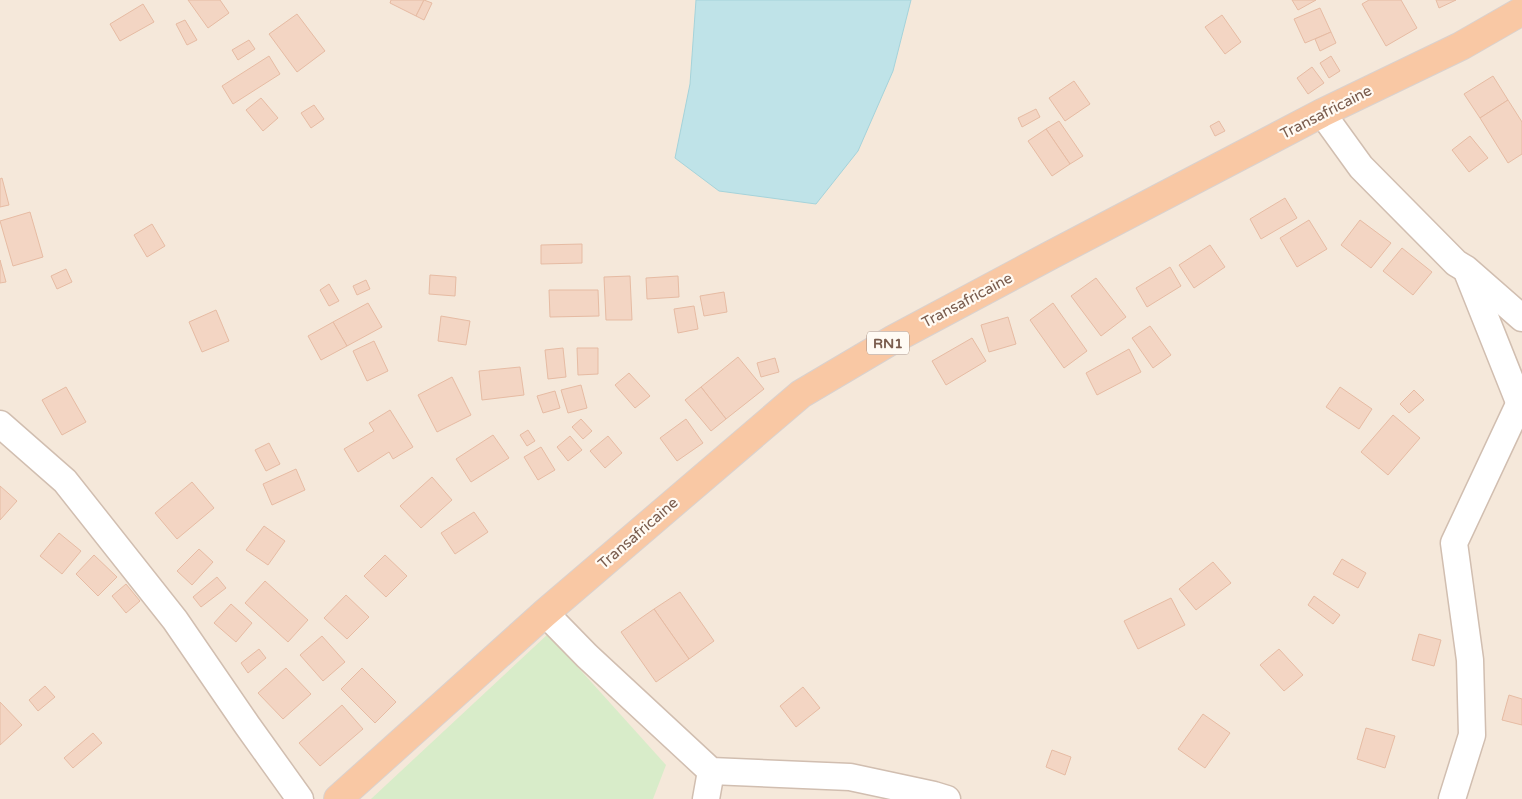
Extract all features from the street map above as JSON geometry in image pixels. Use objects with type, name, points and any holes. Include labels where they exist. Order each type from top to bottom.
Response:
[{"type":"highway","name":"Transafricaine","points":[[338,799],[545,612],[800,394],[902,334],[1322,113],[1461,46],[1522,11]]},
{"type":"street","points":[[1322,113],[1361,167],[1456,263],[1466,269],[1522,318]]},
{"type":"street","points":[[1452,799],[1472,734],[1470,660],[1454,543],[1521,400],[1466,269]]},
{"type":"street","points":[[0,424],[64,481],[77,496],[175,620],[300,799]]},
{"type":"street","points":[[545,612],[587,656],[711,771],[850,777],[947,799]]},
{"type":"street","points":[[706,799],[711,771]]},
{"type":"shaded area","points":[[0,0],[1522,0],[1522,799],[0,799]]},
{"type":"green space","points":[[548,634],[666,765],[653,799],[371,799]]},
{"type":"water","points":[[696,0],[911,0],[893,71],[858,151],[816,204],[719,191],[675,158],[690,84]]},
{"type":"building","points":[[188,0],[220,0],[229,13],[208,28]]},
{"type":"building","points":[[391,0],[424,0],[416,16],[390,3]]},
{"type":"building","points":[[424,0],[432,3],[424,20],[416,16]]},
{"type":"building","points":[[1292,0],[1316,0],[1298,10]]},
{"type":"building","points":[[1369,0],[1401,0],[1417,28],[1386,46],[1362,4]]},
{"type":"building","points":[[1436,0],[1456,0],[1439,8]]},
{"type":"building","points":[[143,4],[154,22],[120,41],[110,24]]},
{"type":"building","points":[[1320,8],[1331,32],[1305,43],[1294,19]]},
{"type":"building","points":[[297,14],[325,51],[297,72],[269,34]]},
{"type":"building","points":[[1222,15],[1241,42],[1225,54],[1205,27]]},
{"type":"building","points":[[185,20],[197,40],[187,45],[176,24]]},
{"type":"building","points":[[1331,32],[1336,43],[1320,51],[1315,39]]},
{"type":"building","points":[[249,40],[255,49],[238,60],[232,50]]},
{"type":"building","points":[[269,56],[280,74],[233,104],[222,86]]},
{"type":"building","points":[[1331,56],[1340,71],[1329,78],[1320,63]]},
{"type":"building","points":[[1312,67],[1324,83],[1308,94],[1297,78]]},
{"type":"building","points":[[1493,76],[1508,100],[1480,118],[1464,94]]},
{"type":"building","points":[[1074,81],[1090,104],[1065,121],[1049,98]]},
{"type":"building","points":[[261,98],[278,118],[263,131],[246,110]]},
{"type":"building","points":[[1508,100],[1522,122],[1522,154],[1508,163],[1480,118]]},
{"type":"building","points":[[314,105],[324,119],[311,128],[301,113]]},
{"type":"building","points":[[1036,109],[1040,117],[1022,127],[1018,118]]},
{"type":"building","points":[[1059,121],[1083,156],[1070,164],[1046,129]]},
{"type":"building","points":[[1219,121],[1225,131],[1215,136],[1210,126]]},
{"type":"building","points":[[1046,129],[1070,164],[1052,176],[1028,141]]},
{"type":"building","points":[[1470,136],[1488,158],[1469,172],[1452,150]]},
{"type":"building","points":[[2,178],[9,205],[0,207],[0,179]]},
{"type":"building","points":[[1285,198],[1297,218],[1261,239],[1250,219]]},
{"type":"building","points":[[30,212],[43,257],[13,266],[0,221]]},
{"type":"building","points":[[1309,220],[1327,249],[1297,267],[1280,238]]},
{"type":"building","points":[[1360,220],[1391,243],[1371,268],[1341,245]]},
{"type":"building","points":[[152,224],[165,246],[147,257],[134,235]]},
{"type":"building","points":[[582,244],[582,263],[541,264],[541,245]]},
{"type":"building","points":[[1210,245],[1225,267],[1194,288],[1179,265]]},
{"type":"building","points":[[1402,248],[1432,272],[1413,295],[1383,271]]},
{"type":"building","points":[[0,260],[6,282],[0,283]]},
{"type":"building","points":[[1170,267],[1181,286],[1147,307],[1136,288]]},
{"type":"building","points":[[66,269],[72,282],[57,289],[51,276]]},
{"type":"building","points":[[430,275],[456,277],[455,296],[429,294]]},
{"type":"building","points":[[630,276],[632,320],[606,320],[604,277]]},
{"type":"building","points":[[678,276],[679,297],[647,299],[646,278]]},
{"type":"building","points":[[1096,278],[1126,317],[1101,336],[1071,296]]},
{"type":"building","points":[[366,280],[370,289],[357,295],[353,286]]},
{"type":"building","points":[[329,284],[339,301],[329,306],[320,290]]},
{"type":"building","points":[[549,290],[598,290],[599,316],[550,317]]},
{"type":"building","points":[[724,292],[727,312],[704,316],[700,296]]},
{"type":"building","points":[[368,303],[382,327],[347,346],[333,322]]},
{"type":"building","points":[[1053,303],[1087,351],[1064,368],[1030,320]]},
{"type":"building","points":[[694,306],[698,329],[678,333],[674,309]]},
{"type":"building","points":[[216,310],[229,341],[202,352],[189,322]]},
{"type":"building","points":[[441,316],[470,321],[466,345],[438,341]]},
{"type":"building","points":[[1008,317],[1016,344],[989,352],[981,325]]},
{"type":"building","points":[[333,322],[347,346],[321,360],[308,336]]},
{"type":"building","points":[[1150,326],[1171,355],[1153,368],[1132,338]]},
{"type":"building","points":[[972,338],[986,361],[946,385],[932,361]]},
{"type":"building","points":[[374,341],[388,371],[367,381],[353,351]]},
{"type":"building","points":[[563,348],[566,377],[548,379],[545,350]]},
{"type":"building","points":[[577,348],[598,348],[598,374],[578,375]]},
{"type":"building","points":[[1129,349],[1141,372],[1097,395],[1086,373]]},
{"type":"building","points":[[738,357],[764,389],[726,419],[701,387]]},
{"type":"building","points":[[775,358],[779,372],[761,377],[757,363]]},
{"type":"building","points":[[520,367],[524,395],[482,400],[479,371]]},
{"type":"building","points":[[629,373],[650,396],[635,408],[615,385]]},
{"type":"building","points":[[452,377],[471,415],[437,432],[418,395]]},
{"type":"building","points":[[581,385],[587,408],[568,413],[561,390]]},
{"type":"building","points":[[66,387],[86,422],[62,435],[42,400]]},
{"type":"building","points":[[701,387],[726,419],[711,431],[685,400]]},
{"type":"building","points":[[1340,387],[1372,409],[1359,429],[1326,407]]},
{"type":"building","points":[[1414,390],[1424,400],[1409,413],[1400,404]]},
{"type":"building","points":[[555,391],[560,408],[543,413],[537,396]]},
{"type":"building","points":[[390,410],[413,447],[393,459],[389,452],[358,472],[344,449],[374,431],[369,423]]},
{"type":"building","points":[[1393,415],[1420,438],[1388,475],[1361,452]]},
{"type":"building","points":[[581,419],[592,431],[583,439],[572,427]]},
{"type":"building","points":[[686,419],[703,443],[677,461],[660,438]]},
{"type":"building","points":[[528,430],[535,441],[527,446],[520,435]]},
{"type":"building","points":[[493,435],[509,458],[471,482],[456,459]]},
{"type":"building","points":[[570,436],[582,450],[568,461],[557,447]]},
{"type":"building","points":[[608,436],[622,453],[605,468],[590,451]]},
{"type":"building","points":[[269,443],[280,464],[266,471],[255,450]]},
{"type":"building","points":[[541,447],[555,470],[538,480],[524,457]]},
{"type":"building","points":[[296,469],[305,490],[272,505],[263,484]]},
{"type":"building","points":[[432,477],[452,500],[421,528],[400,506]]},
{"type":"building","points":[[192,482],[214,508],[177,539],[155,513]]},
{"type":"building","points":[[0,486],[17,501],[0,520]]},
{"type":"building","points":[[474,512],[488,532],[455,554],[441,533]]},
{"type":"building","points":[[264,526],[285,541],[268,565],[246,550]]},
{"type":"building","points":[[59,533],[81,551],[62,574],[40,556]]},
{"type":"building","points":[[199,549],[213,562],[192,585],[177,571]]},
{"type":"building","points":[[94,555],[117,577],[98,596],[76,574]]},
{"type":"building","points":[[385,555],[407,576],[386,597],[364,576]]},
{"type":"building","points":[[1342,559],[1366,573],[1358,588],[1333,574]]},
{"type":"building","points":[[1213,562],[1231,583],[1196,610],[1179,589]]},
{"type":"building","points":[[217,577],[226,588],[201,607],[193,597]]},
{"type":"building","points":[[265,581],[308,620],[288,642],[245,603]]},
{"type":"building","points":[[126,584],[140,601],[126,613],[112,596]]},
{"type":"building","points":[[680,592],[714,641],[689,659],[654,609]]},
{"type":"building","points":[[346,595],[369,617],[347,639],[324,618]]},
{"type":"building","points":[[1314,596],[1340,615],[1333,624],[1308,605]]},
{"type":"building","points":[[1171,598],[1185,625],[1138,649],[1124,621]]},
{"type":"building","points":[[231,604],[252,623],[236,642],[214,623]]},
{"type":"building","points":[[654,609],[689,659],[656,682],[621,632]]},
{"type":"building","points":[[1419,634],[1441,640],[1434,666],[1412,660]]},
{"type":"building","points":[[322,636],[345,662],[323,681],[300,655]]},
{"type":"building","points":[[259,649],[266,658],[248,673],[241,663]]},
{"type":"building","points":[[1279,649],[1303,675],[1284,691],[1260,665]]},
{"type":"building","points":[[286,668],[311,694],[283,719],[258,693]]},
{"type":"building","points":[[362,668],[396,702],[375,723],[341,689]]},
{"type":"building","points":[[45,686],[55,697],[38,711],[29,700]]},
{"type":"building","points":[[803,687],[820,708],[796,727],[780,706]]},
{"type":"building","points":[[1509,695],[1522,699],[1522,725],[1502,720]]},
{"type":"building","points":[[0,702],[22,725],[0,745]]},
{"type":"building","points":[[342,705],[363,729],[320,766],[299,743]]},
{"type":"building","points":[[1203,714],[1230,733],[1205,768],[1178,749]]},
{"type":"building","points":[[1366,728],[1395,736],[1385,768],[1357,759]]},
{"type":"building","points":[[93,733],[102,743],[73,768],[64,758]]},
{"type":"building","points":[[1052,750],[1071,757],[1065,775],[1046,767]]}]
